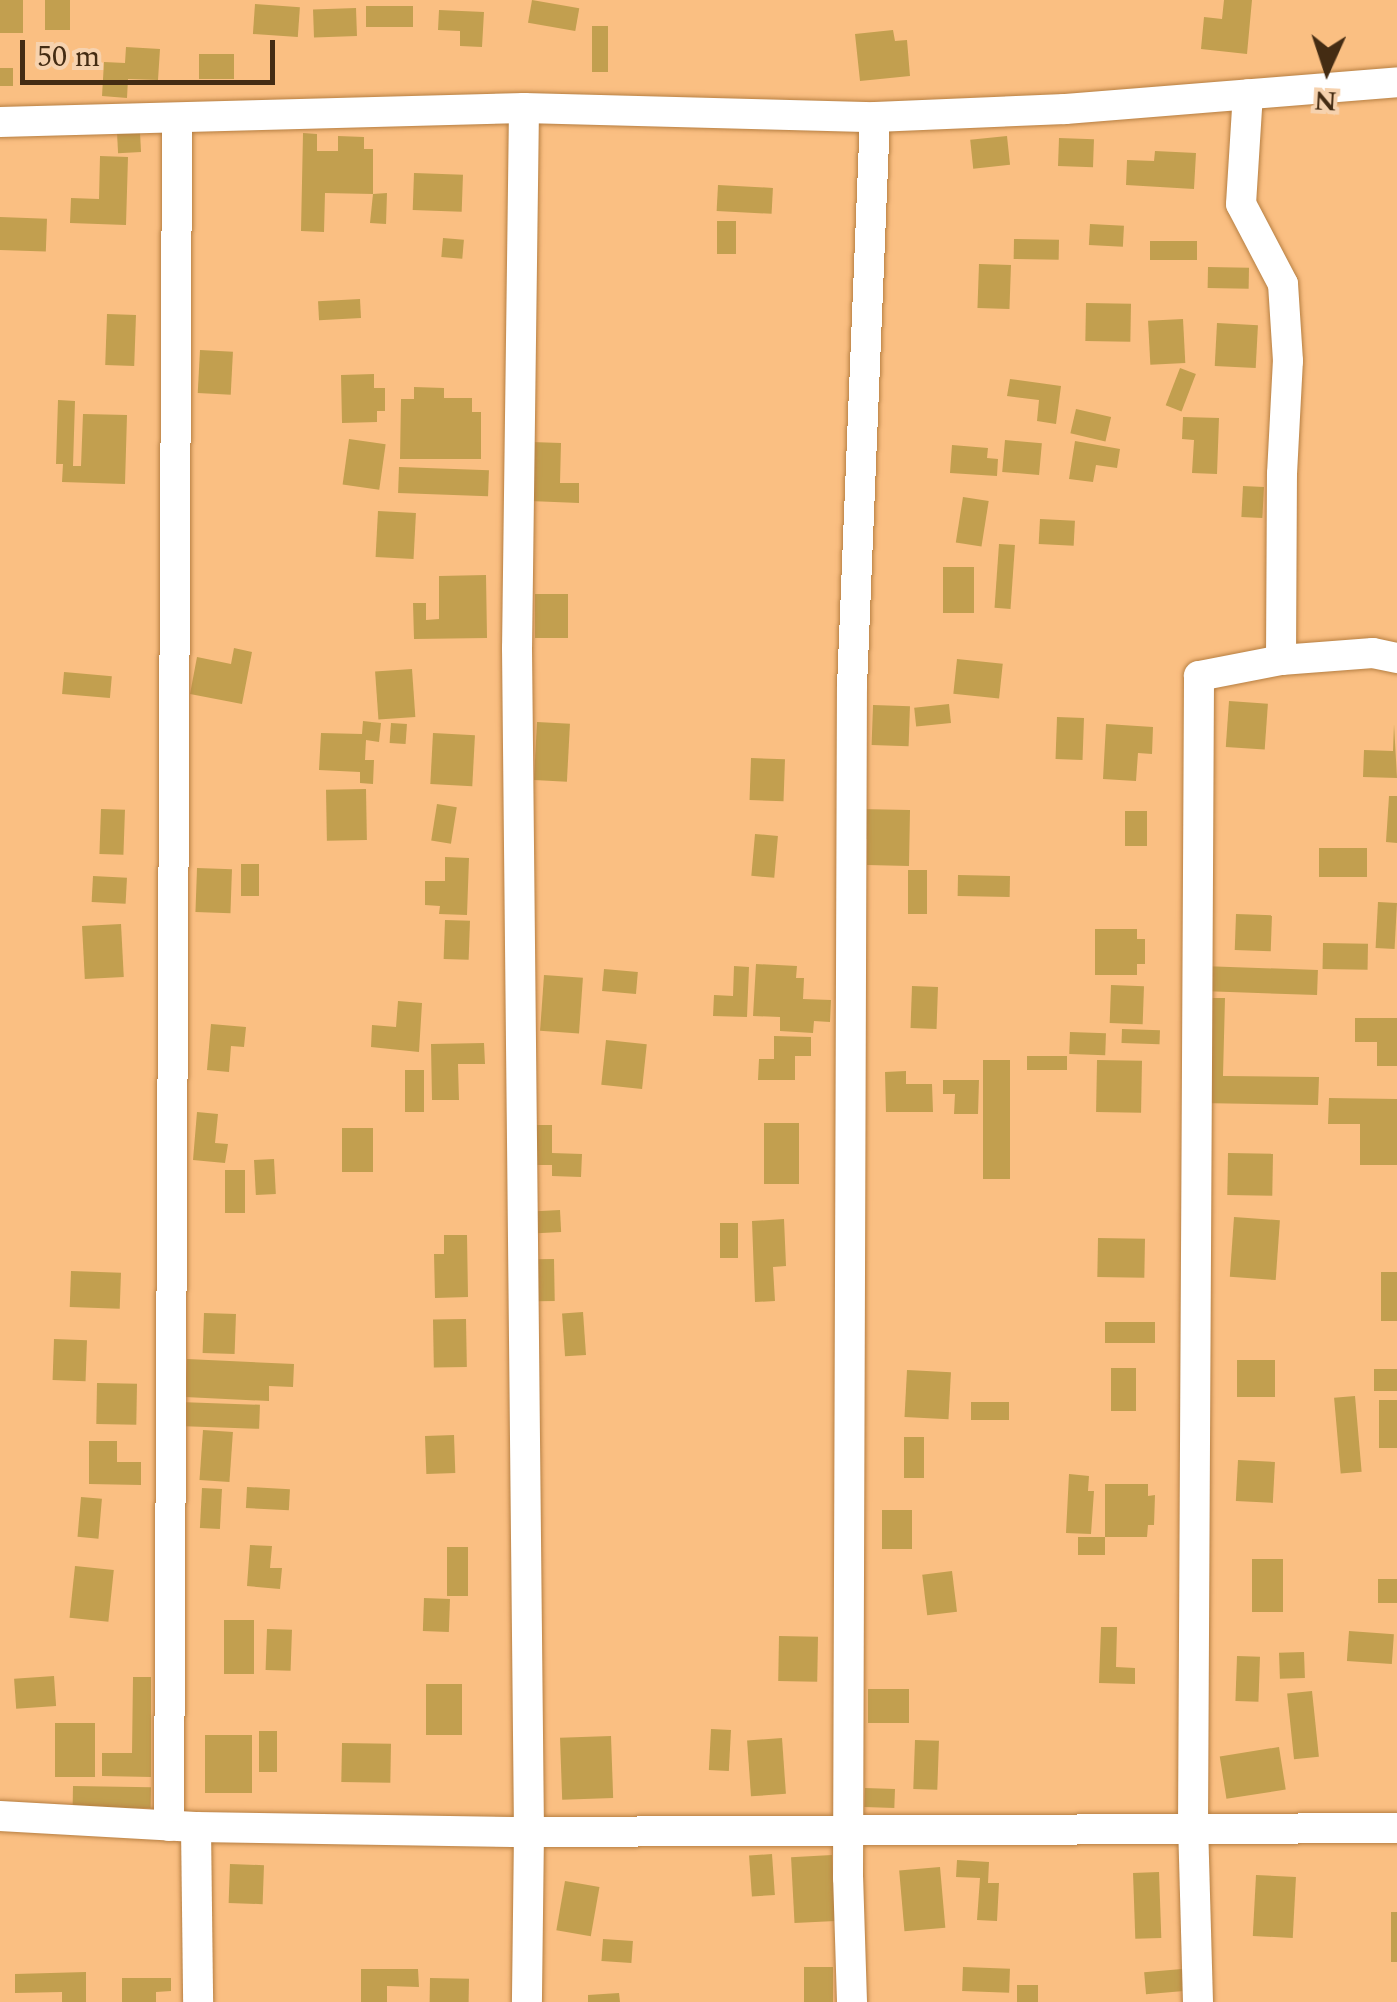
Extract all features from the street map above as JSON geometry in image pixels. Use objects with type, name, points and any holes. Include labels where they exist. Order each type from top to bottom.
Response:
[{"type":"street","points":[[0,122],[524,108],[875,117],[1065,109],[1397,82]]},
{"type":"street","points":[[1248,94],[1241,204],[1283,284],[1288,362],[1282,474],[1281,660]]},
{"type":"street","points":[[524,108],[517,648],[529,1832],[526,2002]]},
{"type":"street","points":[[852,2002],[852,687],[875,117]]},
{"type":"street","points":[[177,118],[182,1827],[198,2002]]},
{"type":"street","points":[[1198,2002],[1193,1827],[1199,676],[1281,660],[1373,653],[1397,658]]},
{"type":"street","points":[[0,1816],[182,1827],[529,1832],[849,1827],[1397,1828]]},
{"type":"building","points":[[0,0],[23,0],[23,33],[0,33]]},
{"type":"building","points":[[45,0],[70,0],[70,30],[45,30]]},
{"type":"building","points":[[532,0],[579,8],[575,31],[528,23]]},
{"type":"building","points":[[1224,0],[1252,0],[1247,54],[1201,49],[1204,17],[1222,19]]},
{"type":"building","points":[[255,4],[300,7],[298,37],[253,34]]},
{"type":"building","points":[[366,6],[413,6],[413,27],[366,27]]},
{"type":"building","points":[[356,8],[357,36],[314,37],[313,10]]},
{"type":"building","points":[[439,10],[484,12],[482,47],[460,46],[460,31],[438,30]]},
{"type":"building","points":[[592,26],[608,26],[608,72],[592,72]]},
{"type":"building","points":[[893,30],[895,41],[907,40],[910,76],[860,81],[855,34]]},
{"type":"building","points":[[126,47],[160,49],[158,80],[128,79],[127,98],[102,96],[104,62],[125,63]]},
{"type":"building","points":[[199,54],[234,54],[234,79],[199,79]]},
{"type":"building","points":[[0,68],[13,68],[13,86],[0,86]]},
{"type":"building","points":[[140,132],[141,152],[118,153],[117,133]]},
{"type":"building","points":[[303,133],[317,134],[317,151],[338,151],[338,136],[364,137],[364,149],[373,149],[373,194],[325,193],[324,232],[301,231]]},
{"type":"building","points":[[1007,136],[1010,165],[973,169],[970,140]]},
{"type":"building","points":[[1059,138],[1094,139],[1093,167],[1058,166]]},
{"type":"building","points":[[1155,151],[1196,153],[1194,189],[1126,185],[1127,160],[1154,161]]},
{"type":"building","points":[[100,156],[128,157],[126,225],[70,223],[71,198],[99,199]]},
{"type":"building","points":[[414,173],[463,175],[462,212],[413,210]]},
{"type":"building","points":[[718,185],[773,188],[772,214],[717,211]]},
{"type":"building","points":[[387,193],[386,224],[370,223],[373,194]]},
{"type":"building","points":[[0,217],[47,219],[46,252],[0,250]]},
{"type":"building","points":[[717,221],[736,221],[736,254],[717,254]]},
{"type":"building","points":[[1090,224],[1124,226],[1123,247],[1089,245]]},
{"type":"building","points":[[443,238],[464,240],[462,259],[441,257]]},
{"type":"building","points":[[1014,239],[1059,240],[1059,260],[1014,259]]},
{"type":"building","points":[[1150,241],[1197,241],[1197,260],[1150,260]]},
{"type":"building","points":[[979,264],[1011,265],[1009,309],[977,308]]},
{"type":"building","points":[[1208,267],[1249,268],[1249,289],[1208,288]]},
{"type":"building","points":[[360,299],[361,318],[319,320],[318,301]]},
{"type":"building","points":[[1086,303],[1131,304],[1130,342],[1085,341]]},
{"type":"building","points":[[107,314],[136,315],[134,366],[105,365]]},
{"type":"building","points":[[1183,319],[1185,363],[1150,365],[1148,321]]},
{"type":"building","points":[[1217,323],[1258,325],[1256,368],[1215,366]]},
{"type":"building","points":[[200,350],[233,352],[231,395],[198,393]]},
{"type":"building","points":[[1180,368],[1196,374],[1182,411],[1166,405]]},
{"type":"building","points":[[374,374],[374,388],[385,388],[385,411],[377,411],[377,422],[342,423],[341,375]]},
{"type":"building","points":[[1010,379],[1061,386],[1056,424],[1037,421],[1039,400],[1007,396]]},
{"type":"building","points":[[414,387],[444,388],[444,398],[472,398],[472,412],[481,412],[481,459],[400,459],[401,399],[414,399]]},
{"type":"building","points":[[58,400],[75,401],[73,466],[81,466],[83,414],[127,415],[125,484],[62,482],[63,464],[56,464]]},
{"type":"building","points":[[1076,409],[1111,417],[1105,441],[1070,433]]},
{"type":"building","points":[[1183,417],[1219,418],[1217,474],[1192,473],[1194,440],[1182,439]]},
{"type":"building","points":[[349,439],[386,444],[379,490],[343,485]]},
{"type":"building","points":[[1005,440],[1042,443],[1039,475],[1002,472]]},
{"type":"building","points":[[1075,441],[1120,449],[1117,468],[1096,465],[1093,482],[1069,479]]},
{"type":"building","points":[[531,442],[561,443],[560,483],[579,483],[579,503],[530,501]]},
{"type":"building","points":[[952,445],[988,448],[987,458],[998,459],[997,476],[950,473]]},
{"type":"building","points":[[399,467],[489,470],[488,496],[398,493]]},
{"type":"building","points":[[1243,486],[1264,487],[1262,518],[1241,517]]},
{"type":"building","points":[[963,497],[989,501],[981,547],[956,542]]},
{"type":"building","points":[[378,511],[416,513],[414,559],[376,557]]},
{"type":"building","points":[[1040,519],[1075,521],[1074,546],[1039,544]]},
{"type":"building","points":[[999,544],[1015,545],[1010,609],[995,608]]},
{"type":"building","points":[[943,567],[974,567],[974,613],[943,613]]},
{"type":"building","points":[[486,575],[487,638],[414,639],[413,603],[426,603],[426,620],[439,619],[439,576]]},
{"type":"building","points":[[535,594],[568,594],[568,638],[535,638]]},
{"type":"building","points":[[234,648],[252,652],[242,704],[190,694],[197,657],[231,664]]},
{"type":"building","points":[[957,659],[1003,664],[999,699],[953,694]]},
{"type":"building","points":[[412,669],[415,717],[378,719],[375,672]]},
{"type":"building","points":[[64,672],[112,676],[110,698],[62,694]]},
{"type":"building","points":[[1229,701],[1268,704],[1265,750],[1226,747]]},
{"type":"building","points":[[949,704],[951,723],[916,727],[914,708]]},
{"type":"building","points":[[873,705],[910,706],[909,746],[872,745]]},
{"type":"building","points":[[1057,717],[1084,718],[1083,760],[1056,759]]},
{"type":"building","points":[[363,721],[381,723],[379,742],[366,740],[365,760],[374,760],[373,784],[360,783],[360,772],[319,770],[321,733],[362,734]]},
{"type":"building","points":[[537,722],[570,724],[567,782],[534,780]]},
{"type":"building","points":[[391,723],[407,724],[406,744],[390,743]]},
{"type":"building","points":[[1106,724],[1153,727],[1152,754],[1138,753],[1136,781],[1103,779]]},
{"type":"building","points":[[1394,724],[1397,778],[1363,777],[1364,750],[1393,751]]},
{"type":"building","points":[[433,733],[475,735],[472,786],[430,784]]},
{"type":"building","points":[[751,758],[785,759],[784,801],[750,800]]},
{"type":"building","points":[[366,789],[367,840],[327,841],[326,790]]},
{"type":"building","points":[[1389,796],[1397,796],[1397,843],[1386,842]]},
{"type":"building","points":[[437,804],[457,807],[451,844],[431,841]]},
{"type":"building","points":[[101,809],[125,810],[123,855],[99,854]]},
{"type":"building","points":[[859,809],[910,810],[909,866],[867,865],[867,839],[858,840]]},
{"type":"building","points":[[1125,811],[1147,811],[1147,846],[1125,846]]},
{"type":"building","points":[[755,834],[778,836],[774,878],[751,876]]},
{"type":"building","points":[[1319,848],[1367,848],[1367,877],[1319,877]]},
{"type":"building","points":[[445,857],[469,858],[467,915],[439,914],[440,906],[425,905],[425,881],[445,881]]},
{"type":"building","points":[[241,864],[259,864],[259,896],[241,896]]},
{"type":"building","points":[[197,868],[232,869],[230,913],[195,912]]},
{"type":"building","points":[[908,870],[927,870],[927,914],[908,914]]},
{"type":"building","points":[[958,875],[1010,876],[1010,897],[958,896]]},
{"type":"building","points":[[93,876],[127,878],[126,904],[92,902]]},
{"type":"building","points":[[1378,902],[1397,903],[1395,949],[1376,948]]},
{"type":"building","points":[[1236,914],[1272,915],[1271,951],[1235,950]]},
{"type":"building","points":[[445,920],[470,921],[469,960],[444,959]]},
{"type":"building","points":[[121,924],[124,977],[85,979],[82,926]]},
{"type":"building","points":[[1095,929],[1137,929],[1137,939],[1145,939],[1145,964],[1137,964],[1137,975],[1095,975]]},
{"type":"building","points":[[1323,943],[1368,944],[1368,970],[1323,969]]},
{"type":"building","points":[[756,964],[797,966],[796,978],[804,978],[803,999],[831,1000],[830,1022],[814,1021],[813,1033],[780,1031],[780,1017],[753,1016]]},
{"type":"building","points":[[734,966],[749,967],[747,1017],[713,1016],[714,995],[733,996]]},
{"type":"building","points":[[1202,966],[1318,970],[1317,995],[1201,991]]},
{"type":"building","points":[[604,969],[638,972],[636,994],[602,991]]},
{"type":"building","points":[[544,975],[583,978],[579,1034],[540,1031]]},
{"type":"building","points":[[1111,985],[1144,986],[1143,1024],[1110,1023]]},
{"type":"building","points":[[912,986],[938,987],[937,1029],[911,1028]]},
{"type":"building","points":[[1201,998],[1225,998],[1223,1076],[1319,1077],[1318,1105],[1200,1103]]},
{"type":"building","points":[[398,1001],[422,1003],[419,1052],[371,1047],[372,1025],[396,1027]]},
{"type":"building","points":[[1355,1018],[1397,1018],[1397,1066],[1377,1066],[1377,1042],[1355,1042]]},
{"type":"building","points":[[211,1024],[246,1027],[244,1047],[231,1046],[229,1072],[207,1070]]},
{"type":"building","points":[[1122,1029],[1160,1030],[1159,1044],[1122,1043]]},
{"type":"building","points":[[1070,1032],[1106,1033],[1105,1055],[1069,1054]]},
{"type":"building","points":[[774,1036],[811,1037],[811,1056],[795,1056],[795,1080],[758,1080],[759,1059],[774,1059]]},
{"type":"building","points":[[606,1040],[647,1044],[642,1089],[601,1085]]},
{"type":"building","points":[[484,1043],[485,1064],[458,1064],[459,1100],[432,1100],[431,1044]]},
{"type":"building","points":[[1027,1056],[1067,1056],[1067,1070],[1027,1070]]},
{"type":"building","points":[[983,1060],[1010,1060],[1010,1179],[983,1179]]},
{"type":"building","points":[[1097,1060],[1142,1061],[1141,1113],[1096,1112]]},
{"type":"building","points":[[405,1070],[424,1070],[424,1112],[405,1112]]},
{"type":"building","points":[[906,1071],[906,1084],[932,1084],[933,1112],[886,1112],[885,1072]]},
{"type":"building","points":[[943,1080],[979,1080],[978,1114],[954,1114],[955,1094],[943,1094]]},
{"type":"building","points":[[1329,1098],[1397,1099],[1397,1165],[1360,1165],[1360,1124],[1328,1124]]},
{"type":"building","points":[[197,1112],[218,1114],[215,1143],[228,1144],[225,1163],[193,1160]]},
{"type":"building","points":[[764,1123],[799,1123],[799,1184],[764,1184]]},
{"type":"building","points":[[529,1125],[552,1125],[552,1153],[582,1154],[581,1177],[552,1176],[552,1165],[528,1165]]},
{"type":"building","points":[[342,1128],[373,1128],[373,1172],[342,1172]]},
{"type":"building","points":[[1228,1153],[1273,1154],[1272,1196],[1227,1195]]},
{"type":"building","points":[[274,1159],[276,1194],[256,1195],[254,1160]]},
{"type":"building","points":[[225,1170],[245,1170],[245,1213],[225,1213]]},
{"type":"building","points":[[560,1210],[561,1232],[532,1233],[531,1212]]},
{"type":"building","points":[[1234,1217],[1280,1220],[1276,1280],[1230,1277]]},
{"type":"building","points":[[784,1219],[786,1266],[773,1267],[775,1301],[755,1302],[752,1221]]},
{"type":"building","points":[[720,1223],[738,1223],[738,1258],[720,1258]]},
{"type":"building","points":[[444,1235],[467,1235],[468,1297],[435,1298],[434,1254],[444,1254]]},
{"type":"building","points":[[1098,1238],[1145,1239],[1144,1278],[1097,1277]]},
{"type":"building","points":[[535,1259],[554,1259],[555,1301],[536,1301]]},
{"type":"building","points":[[71,1271],[121,1273],[120,1309],[70,1307]]},
{"type":"building","points":[[1381,1272],[1397,1272],[1397,1321],[1381,1321]]},
{"type":"building","points":[[583,1312],[586,1355],[565,1356],[562,1313]]},
{"type":"building","points":[[204,1313],[236,1314],[235,1354],[203,1353]]},
{"type":"building","points":[[466,1319],[467,1367],[434,1368],[433,1320]]},
{"type":"building","points":[[1105,1322],[1155,1322],[1155,1343],[1105,1343]]},
{"type":"building","points":[[54,1339],[87,1340],[86,1381],[53,1380]]},
{"type":"building","points":[[187,1359],[294,1364],[293,1387],[269,1386],[269,1401],[185,1397]]},
{"type":"building","points":[[1237,1360],[1275,1360],[1275,1397],[1237,1397]]},
{"type":"building","points":[[1111,1368],[1136,1368],[1136,1411],[1111,1411]]},
{"type":"building","points":[[1374,1369],[1397,1369],[1397,1391],[1374,1391]]},
{"type":"building","points":[[907,1370],[951,1372],[948,1419],[905,1417]]},
{"type":"building","points":[[97,1383],[137,1384],[136,1425],[96,1424]]},
{"type":"building","points":[[1355,1396],[1362,1472],[1341,1474],[1334,1398]]},
{"type":"building","points":[[1379,1400],[1397,1400],[1397,1448],[1379,1448]]},
{"type":"building","points":[[179,1402],[260,1405],[259,1429],[178,1426]]},
{"type":"building","points":[[971,1402],[1009,1402],[1009,1420],[971,1420]]},
{"type":"building","points":[[203,1430],[233,1432],[229,1482],[200,1480]]},
{"type":"building","points":[[454,1435],[455,1473],[426,1474],[425,1436]]},
{"type":"building","points":[[904,1437],[924,1437],[924,1478],[904,1478]]},
{"type":"building","points":[[89,1441],[117,1441],[117,1462],[141,1462],[141,1485],[89,1484]]},
{"type":"building","points":[[1238,1460],[1275,1462],[1273,1503],[1236,1501]]},
{"type":"building","points":[[1069,1474],[1089,1476],[1088,1491],[1094,1491],[1091,1534],[1066,1533]]},
{"type":"building","points":[[1105,1484],[1148,1484],[1148,1496],[1155,1495],[1154,1525],[1148,1525],[1147,1537],[1105,1537]]},
{"type":"building","points":[[247,1487],[290,1489],[289,1510],[246,1508]]},
{"type":"building","points":[[202,1488],[222,1489],[220,1529],[200,1528]]},
{"type":"building","points":[[81,1497],[102,1499],[98,1539],[78,1537]]},
{"type":"building","points":[[882,1510],[912,1510],[912,1549],[882,1549]]},
{"type":"building","points":[[1078,1537],[1105,1537],[1105,1555],[1078,1555]]},
{"type":"building","points":[[250,1545],[272,1546],[270,1568],[282,1568],[280,1589],[247,1586]]},
{"type":"building","points":[[447,1547],[468,1547],[468,1596],[447,1596]]},
{"type":"building","points":[[1252,1559],[1283,1559],[1283,1612],[1252,1612]]},
{"type":"building","points":[[75,1566],[114,1570],[108,1622],[70,1618]]},
{"type":"building","points":[[952,1571],[957,1612],[927,1615],[922,1575]]},
{"type":"building","points":[[1378,1579],[1397,1579],[1397,1603],[1378,1603]]},
{"type":"building","points":[[424,1598],[450,1599],[449,1632],[423,1631]]},
{"type":"building","points":[[224,1620],[254,1620],[254,1674],[224,1674]]},
{"type":"building","points":[[1101,1627],[1117,1627],[1116,1667],[1135,1668],[1135,1684],[1099,1683]]},
{"type":"building","points":[[267,1629],[292,1630],[291,1671],[266,1670]]},
{"type":"building","points":[[1349,1631],[1394,1634],[1392,1664],[1347,1661]]},
{"type":"building","points":[[779,1636],[818,1637],[817,1682],[778,1681]]},
{"type":"building","points":[[1304,1652],[1305,1678],[1280,1679],[1279,1653]]},
{"type":"building","points":[[1237,1656],[1260,1657],[1258,1702],[1235,1701]]},
{"type":"building","points":[[54,1676],[56,1706],[16,1709],[14,1679]]},
{"type":"building","points":[[133,1677],[151,1677],[151,1777],[102,1776],[102,1753],[132,1753]]},
{"type":"building","points":[[426,1684],[462,1684],[462,1735],[426,1735]]},
{"type":"building","points":[[868,1689],[909,1689],[909,1723],[868,1723]]},
{"type":"building","points":[[1312,1691],[1319,1757],[1294,1759],[1287,1694]]},
{"type":"building","points":[[55,1723],[95,1723],[95,1777],[55,1777]]},
{"type":"building","points":[[711,1729],[731,1730],[729,1771],[709,1770]]},
{"type":"building","points":[[259,1731],[277,1731],[277,1772],[259,1772]]},
{"type":"building","points":[[205,1735],[252,1735],[252,1793],[205,1793]]},
{"type":"building","points":[[611,1736],[613,1798],[562,1800],[560,1738]]},
{"type":"building","points":[[782,1738],[786,1794],[751,1796],[747,1740]]},
{"type":"building","points":[[915,1740],[939,1741],[937,1790],[913,1789]]},
{"type":"building","points":[[342,1743],[391,1744],[390,1783],[341,1782]]},
{"type":"building","points":[[1279,1747],[1286,1789],[1226,1799],[1220,1756]]},
{"type":"building","points":[[73,1786],[151,1787],[151,1808],[73,1807]]},
{"type":"building","points":[[865,1788],[895,1789],[894,1808],[864,1807]]},
{"type":"building","points":[[772,1854],[775,1895],[752,1897],[749,1856]]},
{"type":"building","points":[[832,1855],[835,1921],[795,1923],[791,1857]]},
{"type":"building","points":[[957,1860],[989,1862],[988,1883],[999,1883],[997,1921],[977,1920],[980,1878],[956,1877]]},
{"type":"building","points":[[230,1864],[264,1865],[263,1904],[229,1903]]},
{"type":"building","points":[[940,1867],[945,1928],[904,1931],[899,1871]]},
{"type":"building","points":[[1159,1872],[1161,1938],[1135,1939],[1133,1873]]},
{"type":"building","points":[[1256,1875],[1296,1877],[1293,1938],[1253,1936]]},
{"type":"building","points":[[565,1881],[599,1887],[591,1936],[556,1930]]},
{"type":"building","points":[[1391,1912],[1397,1912],[1397,1962],[1391,1962]]},
{"type":"building","points":[[603,1939],[633,1941],[631,1963],[601,1961]]},
{"type":"building","points":[[804,1967],[833,1967],[833,2002],[804,2002]]},
{"type":"building","points":[[963,1967],[1010,1969],[1009,1993],[962,1991]]},
{"type":"building","points":[[361,1969],[418,1969],[419,1987],[387,1986],[387,2002],[361,2002]]},
{"type":"building","points":[[1182,1969],[1184,1991],[1146,1994],[1144,1972]]},
{"type":"building","points":[[86,1972],[86,2002],[62,2002],[62,1992],[15,1993],[15,1974]]},
{"type":"building","points":[[122,1978],[171,1978],[171,1991],[156,1992],[156,2002],[122,2002]]},
{"type":"building","points":[[430,1978],[469,1979],[469,2002],[430,2002]]},
{"type":"building","points":[[1017,1985],[1038,1985],[1038,2002],[1017,2002]]},
{"type":"building","points":[[619,1993],[620,2002],[588,2002],[588,1995]]}]
